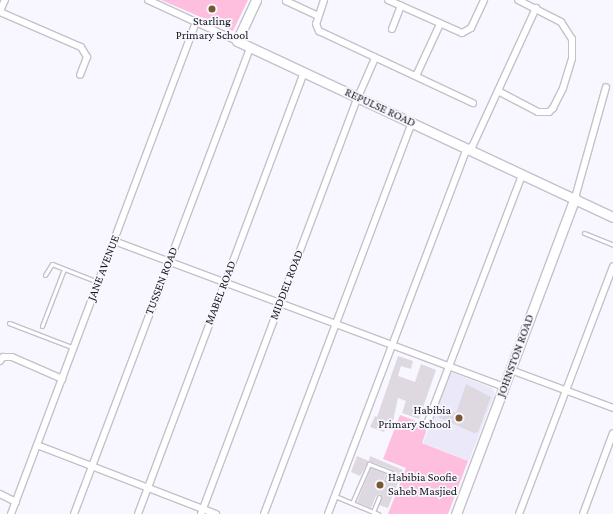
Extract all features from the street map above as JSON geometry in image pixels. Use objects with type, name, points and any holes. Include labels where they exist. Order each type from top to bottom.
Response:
[{"type":"street","points":[[4,0],[0,12],[81,47],[87,57],[80,75]]},
{"type":"street","name":"REPULSE ROAD","points":[[148,0],[613,217]]},
{"type":"street","points":[[237,41],[256,0]]},
{"type":"street","points":[[324,0],[316,26],[319,31],[473,103]]},
{"type":"street","points":[[388,0],[460,33],[468,32],[484,0]]},
{"type":"street","points":[[498,91],[542,113],[552,110],[557,102],[572,58],[572,39],[562,22],[518,0]]},
{"type":"street","points":[[286,1],[318,16]]},
{"type":"street","points":[[392,29],[401,6]]},
{"type":"street","points":[[328,514],[463,158],[498,91],[536,8]]},
{"type":"street","name":"JANE AVENUE","points":[[11,514],[196,22]]},
{"type":"street","points":[[416,76],[440,24]]},
{"type":"street","name":"TUSSEN ROAD","points":[[74,514],[250,47]]},
{"type":"street","name":"MIDDEL ROAD","points":[[202,511],[358,97],[375,58]]},
{"type":"street","name":"MABEL ROAD","points":[[138,514],[304,72]]},
{"type":"street","points":[[575,198],[606,87]]},
{"type":"street","points":[[264,514],[412,122]]},
{"type":"street","points":[[427,424],[522,175]]},
{"type":"street","name":"JOHNSTON ROAD","points":[[456,514],[575,198]]},
{"type":"street","points":[[114,241],[504,387]]},
{"type":"street","points":[[519,514],[613,266]]},
{"type":"street","points":[[0,361],[4,358],[12,357],[62,379]]},
{"type":"street","points":[[511,370],[613,408]]},
{"type":"street","points":[[583,514],[613,433]]},
{"type":"street","points":[[37,445],[202,511],[216,514]]},
{"type":"street","points":[[0,494],[16,502]]},
{"type":"lane","points":[[584,233],[613,244]]},
{"type":"lane","points":[[45,275],[50,264],[98,282]]},
{"type":"lane","points":[[42,326],[64,269]]},
{"type":"lane","points":[[9,323],[74,348]]},
{"type":"lane","points":[[352,503],[369,464],[390,472],[387,479]]},
{"type":"lane","points":[[335,496],[378,514]]},
{"type":"lane","points":[[373,512],[379,497]]},
{"type":"shaded area","name":"Starling Primary School","points":[[161,0],[248,0],[233,31]]},
{"type":"shaded area","name":"Habibia Primary School","points":[[451,372],[492,388],[495,393],[469,461],[423,443]]},
{"type":"shaded area","points":[[400,415],[424,424],[426,432],[422,443],[468,461],[448,514],[388,514],[406,468],[383,459]]},
{"type":"building","points":[[398,356],[413,361],[411,369],[401,366],[398,376],[415,382],[421,364],[436,370],[419,419],[402,413],[406,401],[398,398],[393,421],[389,419],[384,432],[370,427],[375,416],[377,417]]},
{"type":"building","points":[[466,384],[491,397],[478,432],[474,433],[438,417],[442,408],[456,413]]},
{"type":"building","points":[[357,456],[369,461],[360,476],[351,472]]},
{"type":"building","name":"Habibia Soofie Saheb Masjied","points":[[370,456],[403,470],[388,508],[379,505],[382,497],[380,494],[376,496],[371,508],[357,502],[371,468],[386,474],[384,479],[387,482],[393,470],[369,461]]},
{"type":"place","name":"Starling Primary School","points":[[212,9]]},
{"type":"place","name":"Habibia Primary School","points":[[459,418]]},
{"type":"place","name":"Habibia Soofie Saheb Masjied","points":[[380,485]]}]
